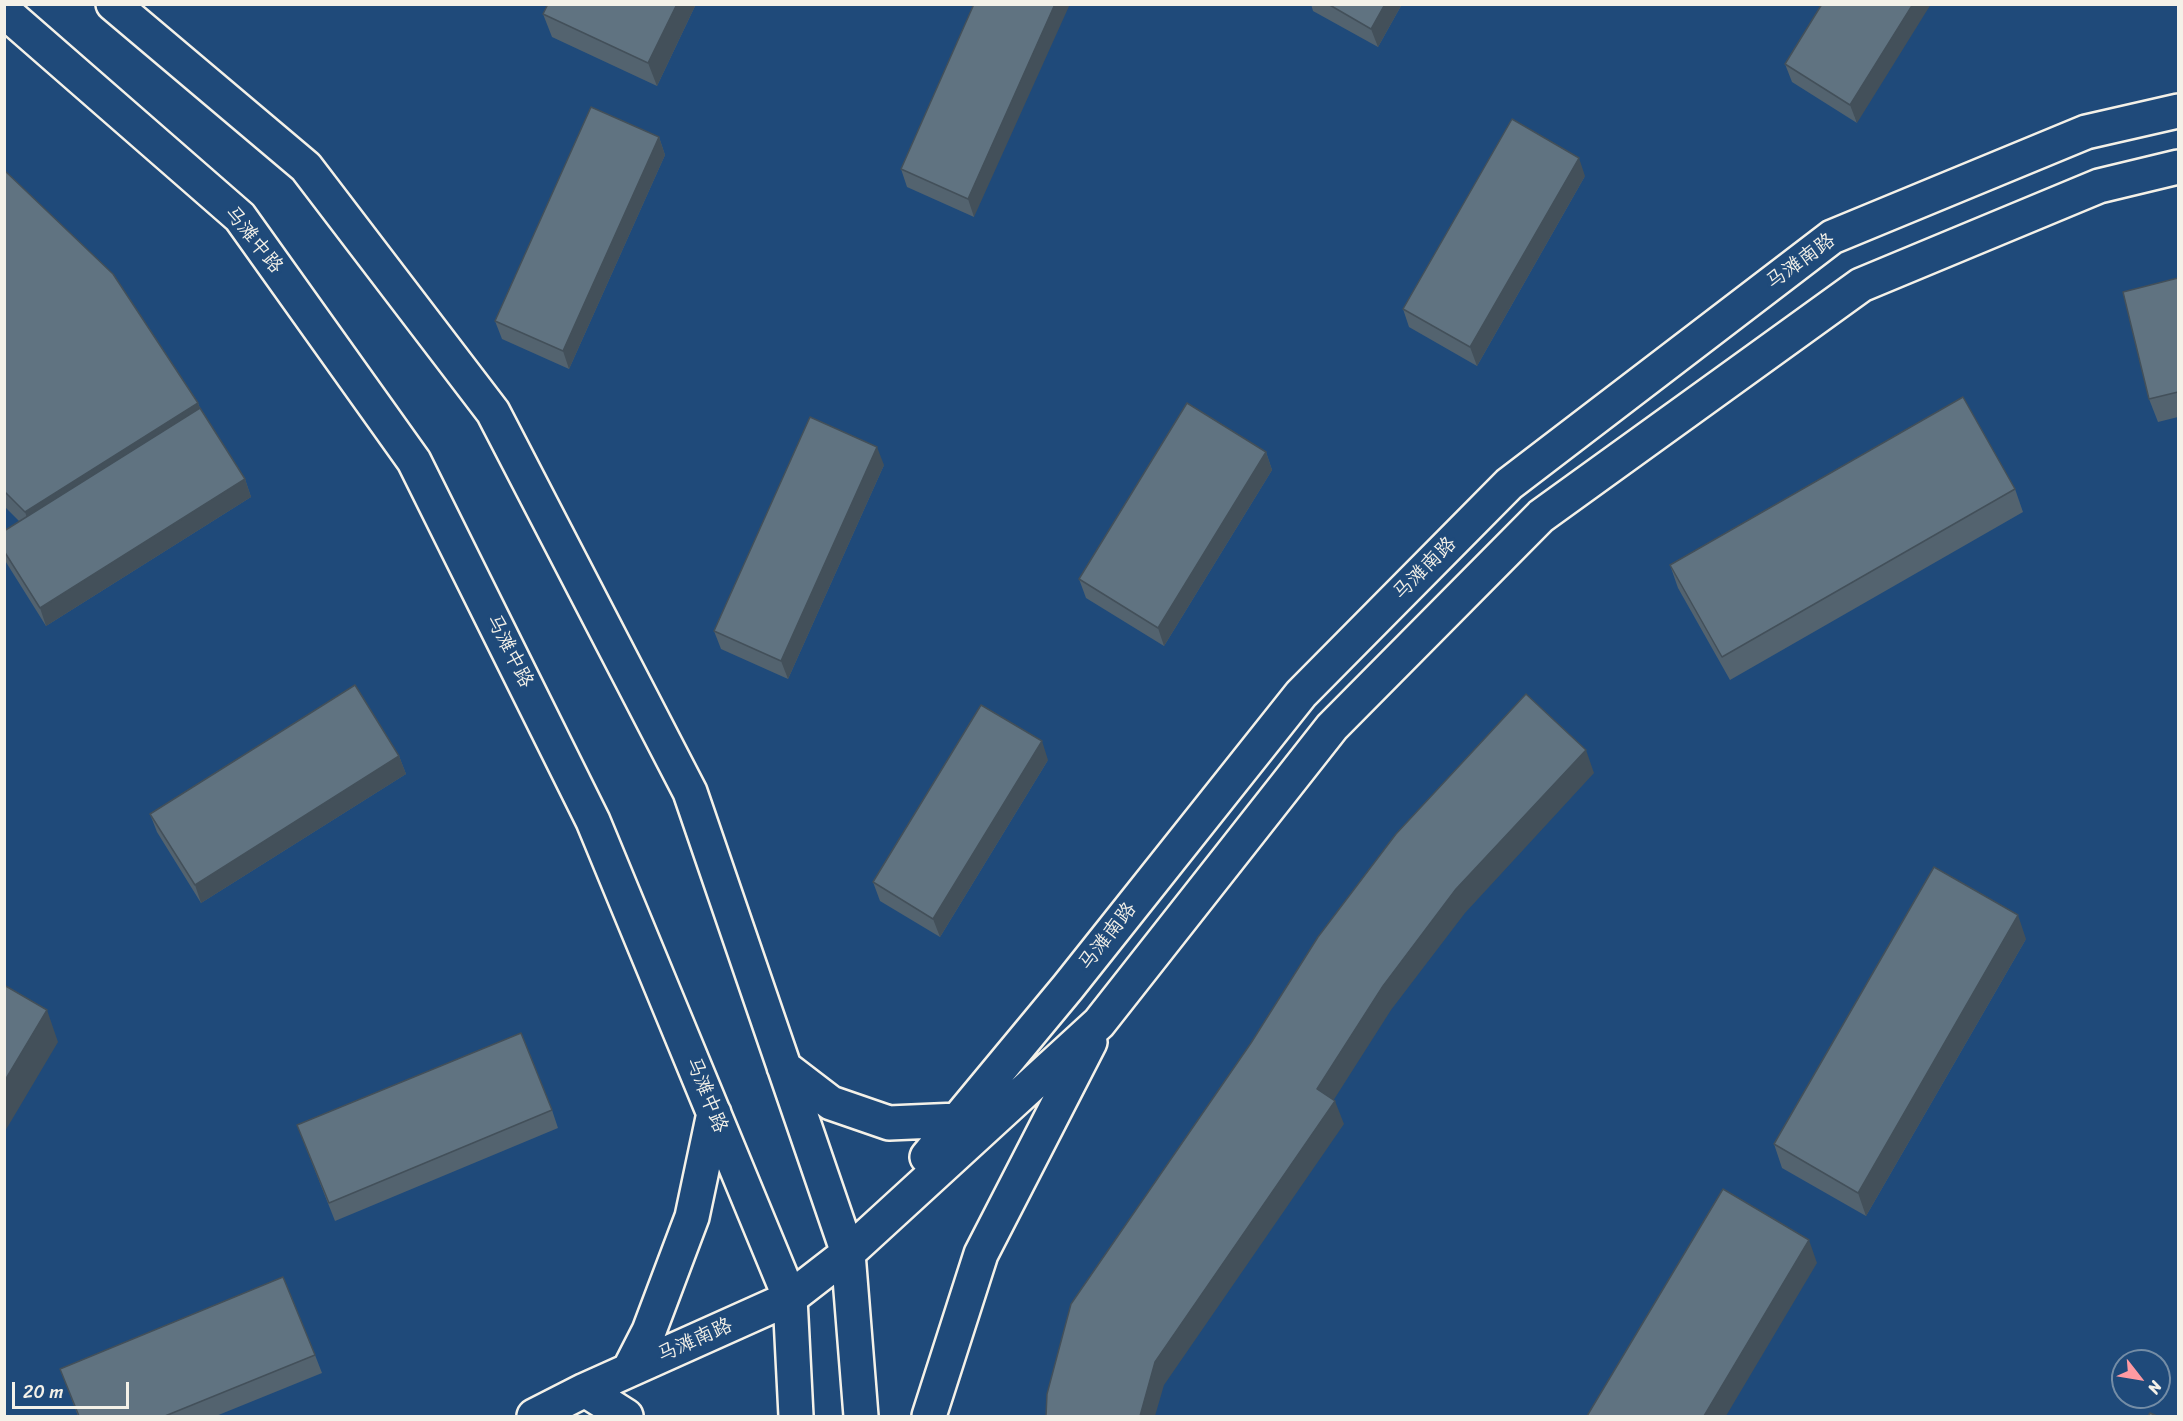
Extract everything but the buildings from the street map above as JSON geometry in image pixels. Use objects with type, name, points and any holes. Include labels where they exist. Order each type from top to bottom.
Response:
[{"type":"main road","points":[[113,4],[306,167],[493,412],[690,792],[848,1253],[861,1416]]},
{"type":"main road","name":"马滩中路","points":[[4,11],[240,217],[414,461],[593,821],[790,1298],[796,1416]]},
{"type":"main road","name":"马滩南路","points":[[848,1253],[1068,987],[1301,694],[1509,484],[1832,237],[2086,132],[2178,111]]},
{"type":"main road","name":"马滩南路","points":[[534,1416],[585,1390],[790,1298],[848,1253],[1099,1023],[1332,727],[1541,516],[1862,285],[2098,186],[2178,167]]},
{"type":"main road","points":[[929,1416],[981,1254],[1099,1023]]},
{"type":"main road","points":[[784,1067],[831,1103],[889,1123],[958,1120]]},
{"type":"main road","points":[[629,1370],[649,1331],[692,1217],[714,1113]]},
{"type":"main road","points":[[585,1390],[626,1416]]}]
